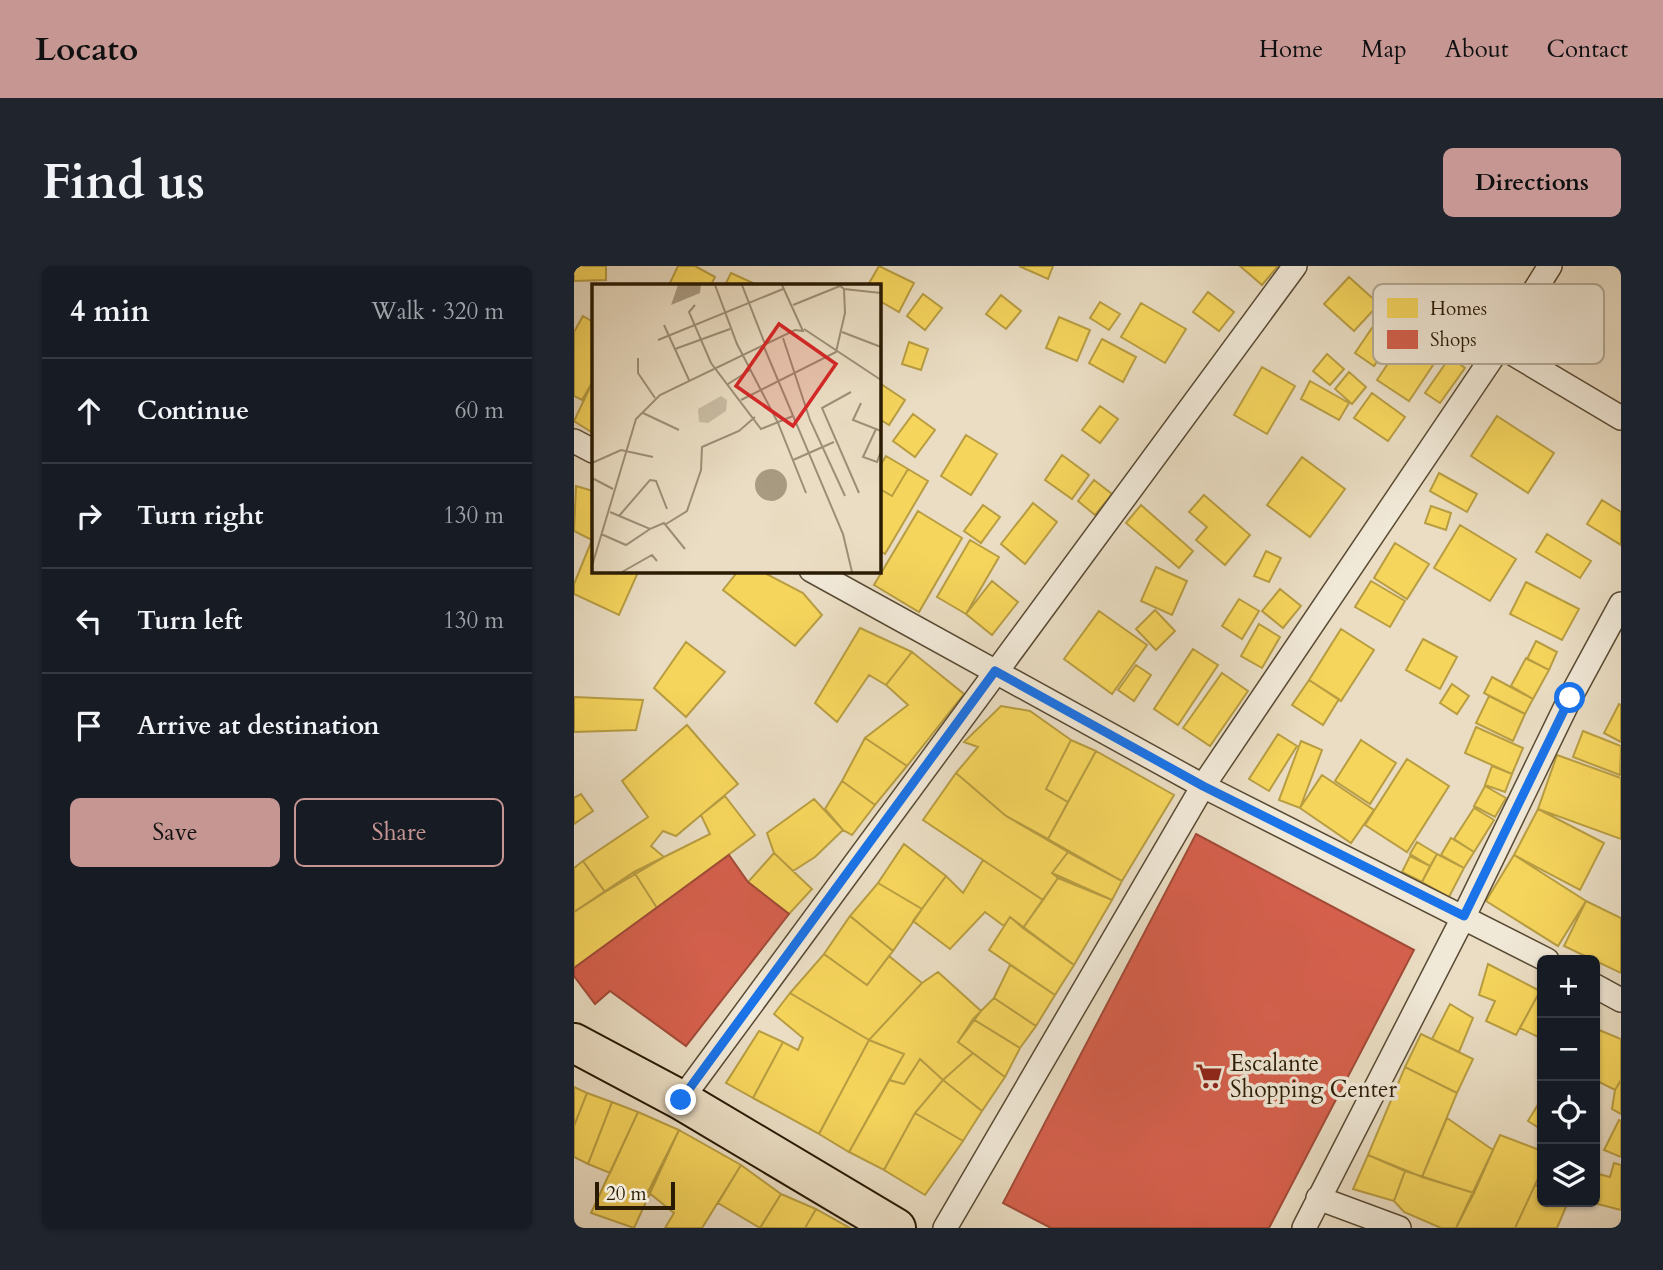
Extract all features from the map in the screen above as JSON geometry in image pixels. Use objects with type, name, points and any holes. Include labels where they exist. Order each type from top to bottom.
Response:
[{"type":"highway","points":[[574,1043],[681,1100],[896,1228]]},
{"type":"street","points":[[681,1100],[1295,266]]},
{"type":"street","points":[[1539,284],[1550,266]]},
{"type":"street","points":[[945,1228],[1203,786],[1487,364]]},
{"type":"street","points":[[1531,364],[1621,418]]},
{"type":"street","points":[[574,441],[592,450]]},
{"type":"street","points":[[815,572],[1203,786],[1538,955]]},
{"type":"street","points":[[1304,1228],[1464,916],[1570,698],[1621,604]]},
{"type":"street","points":[[1600,989],[1621,1000]]},
{"type":"street","points":[[1318,1198],[1399,1228]]},
{"type":"building: Homes","points":[[574,266],[606,266],[606,280],[574,281]]},
{"type":"building: Homes","points":[[678,266],[695,266],[715,277],[712,284],[669,284]]},
{"type":"building: Homes","points":[[879,266],[914,283],[899,312],[880,301],[880,284],[869,284]]},
{"type":"building: Homes","points":[[1019,266],[1053,266],[1048,279]]},
{"type":"building: Homes","points":[[1240,266],[1278,266],[1262,285]]},
{"type":"building: Homes","points":[[731,273],[753,283],[752,284],[726,284]]},
{"type":"building: Homes","points":[[1349,277],[1373,299],[1373,310],[1354,331],[1324,304]]},
{"type":"building: Homes","points":[[1208,292],[1234,312],[1219,331],[1193,312]]},
{"type":"building: Homes","points":[[923,294],[942,308],[925,330],[907,316]]},
{"type":"building: Homes","points":[[1001,295],[1021,311],[1006,329],[986,314]]},
{"type":"building: Homes","points":[[1100,302],[1120,314],[1109,330],[1090,318]]},
{"type":"building: Homes","points":[[1141,303],[1186,329],[1165,363],[1121,337]]},
{"type":"building: Homes","points":[[583,316],[592,321],[592,383],[582,400],[574,396],[574,332]]},
{"type":"building: Homes","points":[[1059,317],[1090,330],[1077,361],[1046,348]]},
{"type":"building: Homes","points":[[1373,326],[1374,366],[1355,353]]},
{"type":"building: Homes","points":[[1102,339],[1136,357],[1123,382],[1089,363]]},
{"type":"building: Homes","points":[[909,342],[928,349],[921,370],[902,364]]},
{"type":"building: Homes","points":[[1327,354],[1344,369],[1330,385],[1313,371]]},
{"type":"building: Homes","points":[[1388,364],[1434,364],[1409,401],[1377,380]]},
{"type":"building: Homes","points":[[1445,364],[1460,364],[1465,368],[1440,403],[1425,393]]},
{"type":"building: Homes","points":[[1262,367],[1295,386],[1267,434],[1234,415]]},
{"type":"building: Homes","points":[[1349,372],[1366,387],[1352,404],[1335,389]]},
{"type":"building: Homes","points":[[1310,381],[1349,403],[1339,420],[1301,399]]},
{"type":"building: Homes","points":[[592,383],[592,432],[574,421]]},
{"type":"building: Homes","points":[[880,383],[905,400],[889,425],[880,419]]},
{"type":"building: Homes","points":[[1372,393],[1405,417],[1388,441],[1354,418]]},
{"type":"building: Homes","points":[[1100,406],[1118,419],[1100,443],[1082,430]]},
{"type":"building: Homes","points":[[913,414],[935,430],[915,457],[893,441]]},
{"type":"building: Homes","points":[[1497,416],[1554,453],[1528,493],[1471,456]]},
{"type":"building: Homes","points":[[966,435],[997,454],[971,495],[941,476]]},
{"type":"building: Homes","points":[[1062,455],[1089,475],[1072,499],[1045,480]]},
{"type":"building: Homes","points":[[886,456],[908,469],[892,496],[880,489],[880,466]]},
{"type":"building: Homes","points":[[1302,457],[1345,489],[1310,537],[1267,505]]},
{"type":"building: Homes","points":[[908,469],[928,481],[885,554],[880,551],[880,489],[892,496]]},
{"type":"building: Homes","points":[[1439,473],[1477,494],[1467,512],[1430,491]]},
{"type":"building: Homes","points":[[1094,480],[1112,494],[1095,515],[1078,501]]},
{"type":"building: Homes","points":[[576,486],[592,491],[592,540],[574,531]]},
{"type":"building: Homes","points":[[1204,495],[1250,535],[1225,565],[1196,540],[1207,527],[1189,512]]},
{"type":"building: Homes","points":[[1602,500],[1621,512],[1621,545],[1587,524]]},
{"type":"building: Homes","points":[[1033,503],[1057,522],[1025,564],[1001,544]]},
{"type":"building: Homes","points":[[983,505],[1000,517],[981,543],[964,531]]},
{"type":"building: Homes","points":[[1141,505],[1193,551],[1179,568],[1126,523]]},
{"type":"building: Homes","points":[[1431,506],[1451,513],[1446,530],[1425,523]]},
{"type":"building: Homes","points":[[918,511],[962,538],[919,612],[874,585]]},
{"type":"building: Homes","points":[[1460,525],[1516,559],[1490,601],[1434,568]]},
{"type":"building: Homes","points":[[1547,534],[1591,561],[1580,578],[1536,552]]},
{"type":"building: Homes","points":[[592,540],[592,572],[638,572],[619,615],[574,594],[574,584]]},
{"type":"building: Homes","points":[[970,540],[999,557],[966,614],[937,597]]},
{"type":"building: Homes","points":[[1395,543],[1429,564],[1407,599],[1374,578]]},
{"type":"building: Homes","points":[[1266,551],[1281,558],[1269,582],[1254,576]]},
{"type":"building: Homes","points":[[1156,567],[1187,581],[1172,615],[1141,601]]},
{"type":"building: Homes","points":[[737,572],[763,572],[803,593],[822,615],[795,646],[723,590]]},
{"type":"building: Homes","points":[[992,581],[1018,602],[992,635],[966,614]]},
{"type":"building: Homes","points":[[1371,581],[1405,601],[1390,627],[1355,607]]},
{"type":"building: Homes","points":[[1526,582],[1579,609],[1562,640],[1510,614]]},
{"type":"building: Homes","points":[[1280,589],[1301,606],[1283,628],[1262,611]]},
{"type":"building: Homes","points":[[1239,599],[1259,611],[1242,639],[1222,626]]},
{"type":"building: Homes","points":[[1155,610],[1175,631],[1156,650],[1136,629]]},
{"type":"building: Homes","points":[[1099,611],[1147,645],[1112,694],[1064,659]]},
{"type":"building: Homes","points":[[1259,624],[1280,637],[1262,668],[1241,656]]},
{"type":"building: Homes","points":[[860,628],[912,652],[886,685],[869,675],[837,722],[815,703]]},
{"type":"building: Homes","points":[[1341,629],[1374,650],[1341,701],[1309,680]]},
{"type":"building: Homes","points":[[1423,639],[1457,657],[1440,689],[1406,670]]},
{"type":"building: Homes","points":[[1536,641],[1557,652],[1549,670],[1527,659]]},
{"type":"building: Homes","points":[[686,642],[725,672],[686,717],[654,688]]},
{"type":"building: Homes","points":[[1193,649],[1218,665],[1178,725],[1154,709]]},
{"type":"building: Homes","points":[[912,652],[964,694],[907,766],[865,738],[908,705],[886,685]]},
{"type":"building: Homes","points":[[1526,658],[1549,670],[1533,699],[1511,686]]},
{"type":"building: Homes","points":[[1136,665],[1151,675],[1134,701],[1118,690]]},
{"type":"building: Homes","points":[[1222,673],[1248,691],[1210,746],[1183,728]]},
{"type":"building: Homes","points":[[1492,677],[1533,699],[1525,714],[1484,693]]},
{"type":"building: Homes","points":[[1309,680],[1339,699],[1323,725],[1292,705]]},
{"type":"building: Homes","points":[[1452,684],[1469,696],[1457,714],[1440,703]]},
{"type":"building: Homes","points":[[1489,696],[1525,714],[1513,741],[1476,723]]},
{"type":"building: Homes","points":[[574,697],[643,700],[636,730],[574,732]]},
{"type":"building: Homes","points":[[1619,704],[1621,705],[1621,742],[1604,733]]},
{"type":"building: Homes","points":[[1001,706],[1030,711],[1071,740],[1046,789],[1068,802],[1048,839],[1006,816],[956,773],[978,747],[964,742]]},
{"type":"building: Homes","points":[[687,725],[738,784],[676,836],[663,831],[651,846],[664,857],[605,892],[583,861],[648,817],[622,781]]},
{"type":"building: Homes","points":[[1476,727],[1523,748],[1512,774],[1465,753]]},
{"type":"building: Homes","points":[[1583,731],[1621,746],[1620,775],[1573,757]]},
{"type":"building: Homes","points":[[1278,734],[1297,746],[1269,791],[1249,779]]},
{"type":"building: Homes","points":[[865,738],[907,766],[875,805],[842,781]]},
{"type":"building: Homes","points":[[1071,740],[1096,751],[1068,802],[1046,789]]},
{"type":"building: Homes","points":[[1361,740],[1396,763],[1370,804],[1335,781]]},
{"type":"building: Homes","points":[[1301,741],[1322,750],[1300,808],[1279,800]]},
{"type":"building: Homes","points":[[1096,751],[1174,795],[1122,881],[1048,839]]},
{"type":"building: Homes","points":[[1557,755],[1621,778],[1621,839],[1538,809]]},
{"type":"building: Homes","points":[[1407,759],[1449,786],[1407,852],[1365,825]]},
{"type":"building: Homes","points":[[1492,766],[1512,774],[1505,792],[1485,785]]},
{"type":"building: Homes","points":[[956,773],[1006,816],[1068,852],[1052,873],[1058,878],[1043,900],[923,820]]},
{"type":"building: Homes","points":[[1322,775],[1374,810],[1351,843],[1300,808]]},
{"type":"building: Homes","points":[[842,781],[875,805],[852,835],[843,830],[825,809]]},
{"type":"building: Homes","points":[[1485,786],[1506,798],[1495,817],[1474,806]]},
{"type":"building: Homes","points":[[581,794],[593,811],[574,824],[574,798]]},
{"type":"building: Homes","points":[[725,796],[755,835],[657,908],[634,872],[710,834],[701,815]]},
{"type":"building: Homes","points":[[814,799],[843,830],[815,857],[793,871],[774,853],[767,833]]},
{"type":"building: Homes","points":[[1474,808],[1494,820],[1474,852],[1454,839]]},
{"type":"building: Homes","points":[[1538,809],[1604,843],[1580,890],[1514,855]]},
{"type":"building: Homes","points":[[1451,838],[1474,852],[1464,868],[1441,855]]},
{"type":"building: Homes","points":[[1417,842],[1437,854],[1430,866],[1410,854]]},
{"type":"building: Homes","points":[[904,844],[946,876],[922,909],[878,883]]},
{"type":"building: Homes","points":[[1068,852],[1122,881],[1112,900],[1052,873]]},
{"type":"building: Homes","points":[[774,853],[812,889],[789,914],[748,882]]},
{"type":"building: Homes","points":[[1437,854],[1464,868],[1449,897],[1422,882]]},
{"type":"building: Homes","points":[[1514,855],[1586,901],[1558,946],[1486,901]]},
{"type":"building: Homes","points":[[1410,856],[1430,866],[1422,882],[1402,872]]},
{"type":"building: Homes","points":[[983,860],[1043,900],[1023,928],[1010,917],[1004,926],[985,912],[950,949],[913,921],[946,876],[963,893]]},
{"type":"building: Homes","points":[[583,861],[605,892],[574,912],[574,868]]},
{"type":"building: Homes","points":[[634,872],[657,908],[574,968],[574,912]]},
{"type":"building: Homes","points":[[1058,878],[1112,900],[1074,965],[1023,928]]},
{"type":"building: Homes","points":[[878,883],[922,909],[893,951],[850,916]]},
{"type":"building: Homes","points":[[1586,901],[1621,918],[1621,973],[1600,963],[1600,955],[1583,955],[1564,946]]},
{"type":"building: Homes","points":[[850,916],[893,951],[867,985],[824,954]]},
{"type":"building: Homes","points":[[1010,917],[1074,965],[1055,995],[989,950]]},
{"type":"building: Homes","points":[[824,954],[867,985],[889,956],[922,983],[869,1040],[790,993]]},
{"type":"building: Homes","points":[[1488,964],[1537,989],[1537,996],[1516,1035],[1486,1021],[1495,1001],[1479,995]]},
{"type":"building: Homes","points":[[1010,965],[1055,995],[1036,1026],[994,998]]},
{"type":"building: Homes","points":[[938,972],[981,1011],[958,1042],[973,1053],[943,1080],[920,1059],[904,1084],[889,1080],[904,1054],[869,1040],[922,983]]},
{"type":"building: Homes","points":[[790,993],[869,1040],[819,1134],[753,1098],[783,1042],[798,1050],[803,1038],[774,1014]]},
{"type":"building: Homes","points":[[1537,997],[1537,1036],[1520,1028]]},
{"type":"building: Homes","points":[[994,998],[1036,1026],[1020,1048],[973,1019]]},
{"type":"building: Homes","points":[[1450,1004],[1473,1018],[1459,1052],[1432,1039]]},
{"type":"building: Homes","points":[[973,1019],[1020,1048],[1005,1077],[958,1042]]},
{"type":"building: Homes","points":[[1600,1030],[1621,1039],[1621,1080],[1615,1090],[1600,1082]]},
{"type":"building: Homes","points":[[759,1031],[783,1042],[753,1098],[726,1083]]},
{"type":"building: Homes","points":[[1421,1034],[1473,1059],[1457,1093],[1405,1067]]},
{"type":"building: Homes","points":[[869,1040],[904,1054],[849,1152],[819,1134]]},
{"type":"building: Homes","points":[[973,1053],[1005,1077],[982,1111],[943,1080]]},
{"type":"building: Homes","points":[[920,1059],[943,1080],[915,1113],[884,1170],[849,1152],[889,1080],[904,1084]]},
{"type":"building: Homes","points":[[1405,1067],[1457,1093],[1422,1177],[1368,1155]]},
{"type":"building: Homes","points":[[943,1080],[982,1111],[963,1141],[915,1113]]},
{"type":"building: Homes","points":[[1621,1080],[1621,1114],[1612,1109],[1615,1090]]},
{"type":"building: Homes","points":[[574,1087],[587,1093],[574,1126]]},
{"type":"building: Homes","points":[[587,1093],[612,1102],[588,1164],[574,1157],[574,1126]]},
{"type":"building: Homes","points":[[612,1102],[638,1112],[610,1173],[588,1164]]},
{"type":"building: Homes","points":[[1537,1106],[1537,1127],[1528,1121]]},
{"type":"building: Homes","points":[[638,1112],[679,1130],[634,1228],[591,1213]]},
{"type":"building: Homes","points":[[915,1113],[963,1141],[925,1195],[884,1170]]},
{"type":"building: Homes","points":[[1447,1118],[1493,1150],[1474,1193],[1422,1177]]},
{"type":"building: Homes","points":[[1619,1120],[1621,1121],[1621,1157],[1604,1150]]},
{"type":"building: Homes","points":[[679,1130],[741,1165],[702,1228],[665,1228],[674,1213],[648,1192]]},
{"type":"building: Homes","points":[[1500,1135],[1537,1149],[1537,1181],[1515,1228],[1456,1228]]},
{"type":"building: Homes","points":[[1368,1155],[1405,1171],[1394,1201],[1353,1189]]},
{"type":"building: Homes","points":[[1614,1163],[1621,1165],[1621,1210],[1600,1205],[1600,1174],[1610,1177]]},
{"type":"building: Homes","points":[[741,1165],[781,1194],[760,1228],[718,1203]]},
{"type":"building: Homes","points":[[1405,1171],[1474,1193],[1456,1228],[1441,1228],[1404,1212],[1394,1201]]},
{"type":"building: Homes","points":[[1535,1185],[1537,1207],[1566,1207],[1557,1228],[1515,1228]]},
{"type":"building: Homes","points":[[781,1194],[816,1209],[805,1228],[760,1228]]},
{"type":"building: Homes","points":[[816,1209],[850,1228],[805,1228]]},
{"type":"building: Shops","name":"Escalante Shopping Center","points":[[1196,834],[1414,950],[1269,1228],[1051,1228],[1003,1203]]},
{"type":"building: Shops","points":[[729,855],[748,882],[789,914],[686,1046],[610,991],[595,1004],[574,976],[574,968]]},
{"type":"place","name":"Escalante Shopping Center","points":[[1209,1076]]},
{"type":"route","points":[[681,1100],[995,671],[1203,786],[1464,916],[1570,698]]}]
